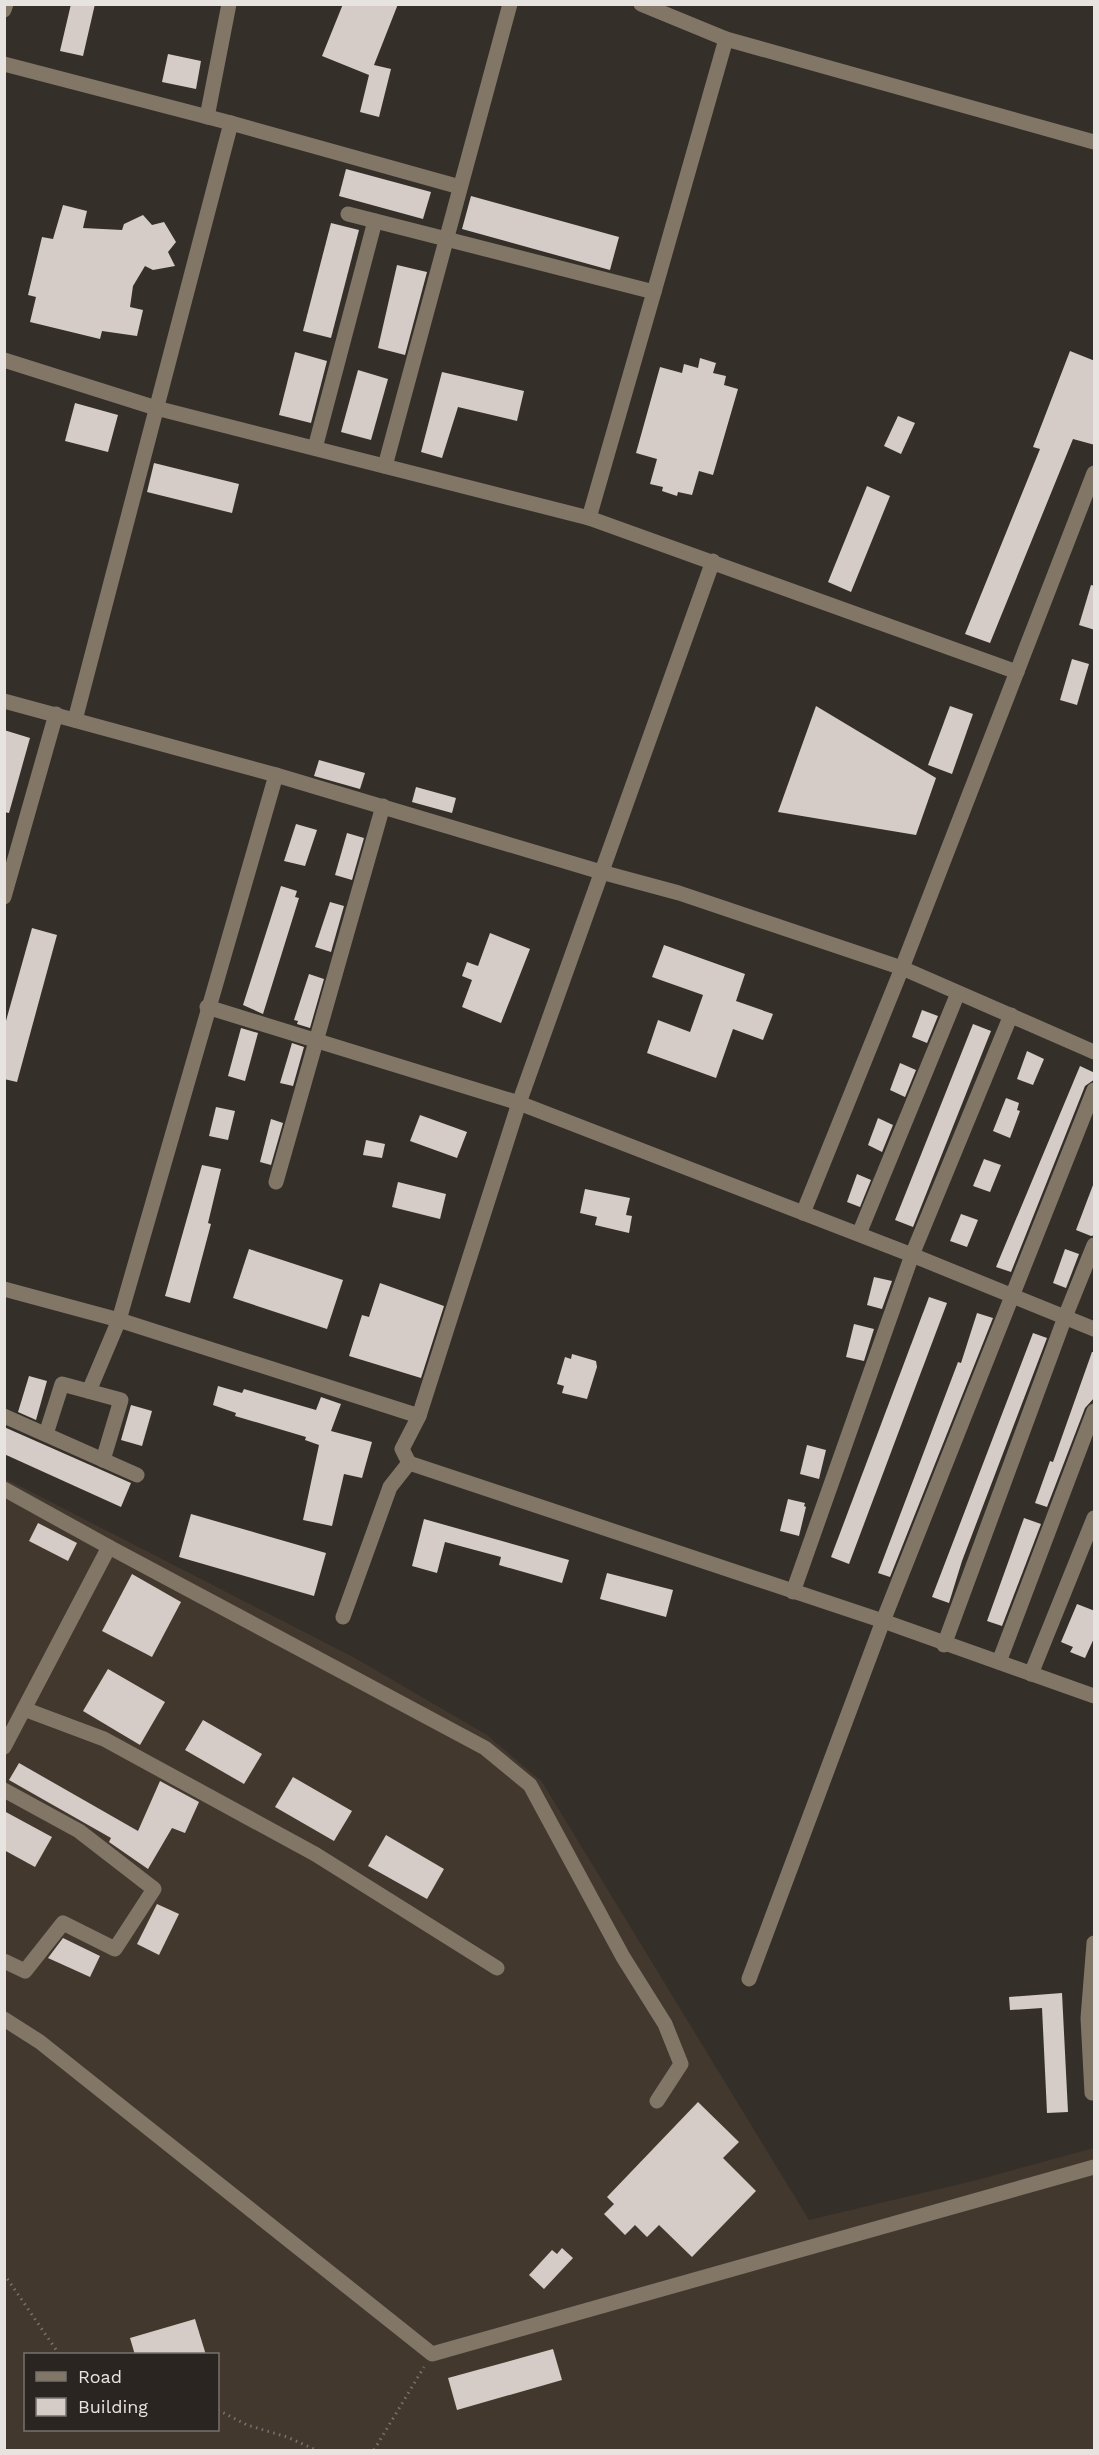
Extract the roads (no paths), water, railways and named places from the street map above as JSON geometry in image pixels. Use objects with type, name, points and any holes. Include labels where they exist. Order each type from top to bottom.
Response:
[{"type":"lane","points":[[4,10],[6,4]]},
{"type":"lane","points":[[207,117],[229,4]]},
{"type":"lane","points":[[385,466],[510,4]]},
{"type":"lane","points":[[641,4],[726,39],[1095,142]]},
{"type":"lane","points":[[589,518],[726,39]]},
{"type":"lane","points":[[4,64],[231,123],[460,188]]},
{"type":"lane","points":[[75,720],[231,123]]},
{"type":"lane","points":[[348,214],[654,292]]},
{"type":"lane","points":[[315,448],[375,221]]},
{"type":"lane","points":[[4,360],[156,408],[589,518],[1017,672]]},
{"type":"lane","points":[[803,1213],[902,968],[1095,473]]},
{"type":"lane","points":[[713,561],[519,1103],[419,1416],[402,1449],[409,1463],[883,1621],[944,1645],[1094,1695]]},
{"type":"lane","points":[[4,701],[276,775],[601,872],[680,892],[902,968],[1095,1052]]},
{"type":"lane","points":[[4,897],[7,879],[56,714]]},
{"type":"lane","points":[[89,1391],[119,1320],[207,1007],[276,775]]},
{"type":"lane","points":[[276,1182],[383,806]]},
{"type":"lane","points":[[860,1234],[958,993]]},
{"type":"lane","points":[[207,1007],[519,1103],[860,1234],[1095,1329]]},
{"type":"lane","points":[[793,1592],[912,1255],[1011,1015]]},
{"type":"lane","points":[[749,1979],[883,1621],[1095,1090]]},
{"type":"lane","points":[[944,1645],[1065,1317],[1095,1245]]},
{"type":"lane","points":[[4,1289],[119,1320],[419,1416]]},
{"type":"lane","points":[[46,1434],[62,1384],[121,1400],[103,1460]]},
{"type":"lane","points":[[999,1662],[1095,1411]]},
{"type":"lane","points":[[4,1416],[137,1475]]},
{"type":"lane","points":[[344,1617],[390,1487],[409,1463]]},
{"type":"lane","points":[[4,1489],[485,1748],[530,1785],[623,1957],[665,2024],[681,2064],[657,2101]]},
{"type":"lane","points":[[1031,1674],[1095,1518]]},
{"type":"lane","points":[[4,1747],[15,1717],[109,1547]]},
{"type":"lane","points":[[15,1717],[104,1739],[315,1854],[497,1968]]},
{"type":"lane","points":[[4,1790],[79,1832],[154,1889],[115,1949],[63,1923],[25,1971],[4,1961]]},
{"type":"lane","points":[[1092,2093],[1088,2018],[1095,1943]]},
{"type":"lane","points":[[4,2019],[50,2049],[432,2354],[1095,2167]]}]
